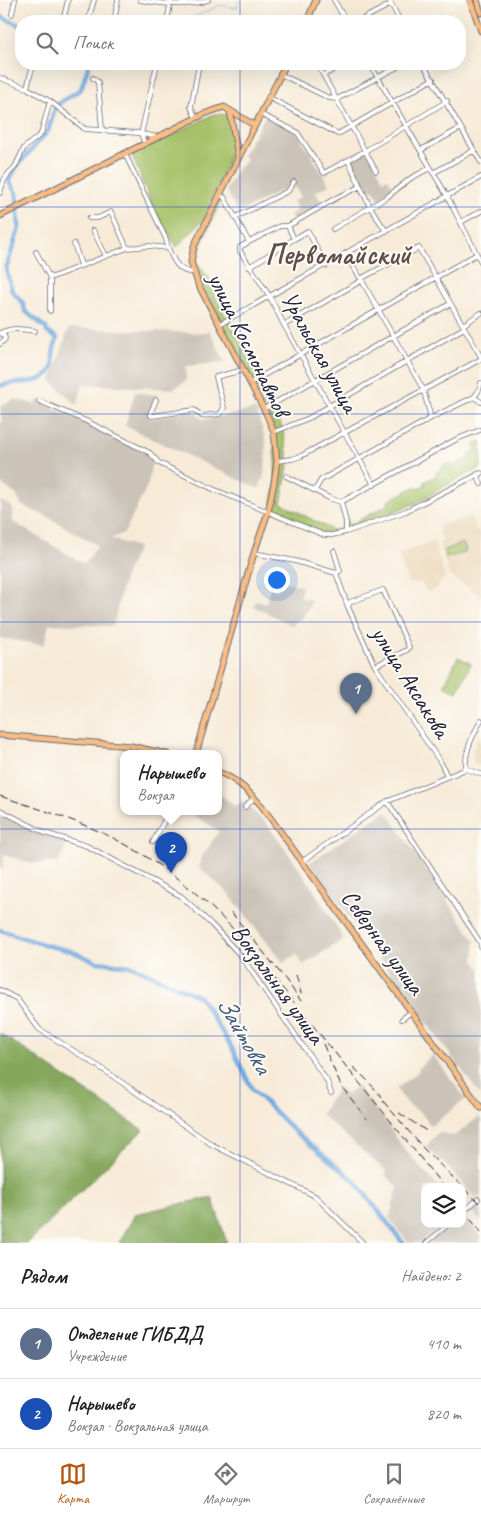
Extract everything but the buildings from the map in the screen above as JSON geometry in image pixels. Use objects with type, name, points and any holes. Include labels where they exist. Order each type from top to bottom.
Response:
[{"type":"main road","points":[[310,15],[316,0]]},
{"type":"main road","points":[[470,0],[481,31]]},
{"type":"main road","points":[[477,0],[481,12]]},
{"type":"main road","name":"улица Космонавтов","points":[[197,750],[254,553],[268,512],[277,461],[274,432],[264,409],[193,272],[194,246],[282,70]]},
{"type":"main road","points":[[0,216],[220,107],[230,110],[254,125]]},
{"type":"main road","points":[[230,110],[238,158]]},
{"type":"main road","points":[[0,735],[131,746],[149,750]]},
{"type":"main road","name":"Северная улица","points":[[222,774],[239,782],[282,831],[481,1108]]},
{"type":"street","points":[[12,14],[15,0]]},
{"type":"street","points":[[64,15],[68,0]]},
{"type":"street","points":[[90,15],[94,0]]},
{"type":"street","points":[[115,15],[118,0]]},
{"type":"street","points":[[140,0],[170,5],[198,3],[208,0]]},
{"type":"street","points":[[168,15],[171,0]]},
{"type":"street","points":[[334,0],[343,15]]},
{"type":"street","points":[[369,15],[390,2],[397,15]]},
{"type":"street","points":[[27,88],[32,70]]},
{"type":"street","points":[[145,144],[141,134],[156,70]]},
{"type":"street","points":[[196,118],[191,108],[198,70]]},
{"type":"street","points":[[321,70],[376,171]]},
{"type":"street","points":[[324,75],[333,70]]},
{"type":"street","points":[[373,70],[421,150],[481,262]]},
{"type":"street","points":[[280,74],[329,98],[337,99],[392,70]]},
{"type":"street","points":[[427,70],[447,101],[473,151],[481,162]]},
{"type":"street","points":[[0,78],[27,88],[60,109],[85,129],[159,137]]},
{"type":"street","points":[[93,78],[98,82],[102,130]]},
{"type":"street","points":[[268,97],[338,134],[433,79]]},
{"type":"street","points":[[260,114],[297,132],[324,173],[365,151],[447,101]]},
{"type":"street","points":[[0,193],[8,172],[15,167],[24,148],[40,134],[50,102]]},
{"type":"street","points":[[421,150],[461,128]]},
{"type":"street","points":[[433,173],[473,151]]},
{"type":"street","points":[[125,154],[166,240],[174,262],[187,273],[193,272]]},
{"type":"street","points":[[348,160],[359,187],[386,231]]},
{"type":"street","points":[[333,229],[387,197],[411,178],[430,168]]},
{"type":"street","points":[[220,324],[481,178]]},
{"type":"street","points":[[236,217],[288,191],[294,182]]},
{"type":"street","points":[[219,195],[224,197],[249,242],[280,226],[288,226],[359,187]]},
{"type":"street","points":[[461,222],[481,211]]},
{"type":"street","points":[[89,218],[98,218],[112,212],[128,248]]},
{"type":"street","points":[[288,226],[294,239]]},
{"type":"street","points":[[93,230],[106,256]]},
{"type":"street","points":[[249,267],[308,231],[326,266]]},
{"type":"street","name":"Уральская улица","points":[[249,242],[240,247],[240,251],[270,297],[374,485]]},
{"type":"street","points":[[74,244],[81,265]]},
{"type":"street","points":[[50,278],[128,248],[149,246],[168,248]]},
{"type":"street","points":[[277,461],[301,456],[481,358],[419,248],[361,279],[284,325]]},
{"type":"street","points":[[36,252],[50,278],[50,311]]},
{"type":"street","points":[[250,383],[477,254]]},
{"type":"street","points":[[345,255],[361,279],[423,389],[431,418]]},
{"type":"street","points":[[264,409],[450,304]]},
{"type":"street","points":[[274,432],[297,424],[408,362],[463,327],[481,313]]},
{"type":"street","points":[[0,344],[5,339],[4,335],[0,333],[6,329],[16,328],[35,331]]},
{"type":"street","points":[[156,400],[150,414],[152,416],[194,410],[202,416],[220,414],[224,408],[216,377],[243,370]]},
{"type":"street","points":[[315,490],[321,480],[431,418],[474,397],[481,383]]},
{"type":"street","points":[[474,397],[481,402]]},
{"type":"street","points":[[39,401],[86,421],[150,453],[158,463],[213,489],[324,535],[346,532],[416,507],[479,473],[481,484]]},
{"type":"street","points":[[341,502],[457,439],[480,430]]},
{"type":"street","points":[[286,476],[341,502]]},
{"type":"street","points":[[341,502],[346,522],[346,532]]},
{"type":"street","name":"улица Аксакова","points":[[334,551],[340,570],[336,573],[348,607],[376,666],[441,763],[447,776]]},
{"type":"street","points":[[254,553],[295,561],[336,573]]},
{"type":"street","points":[[348,607],[350,602],[384,590],[409,647],[407,650],[376,666]]},
{"type":"street","points":[[466,769],[466,754],[470,740],[481,720]]},
{"type":"street","points":[[303,861],[387,801],[466,769],[481,774]]},
{"type":"street","points":[[246,807],[254,798]]},
{"type":"street","points":[[387,801],[480,942],[481,950]]},
{"type":"street","name":"Вокзальная улица","points":[[0,810],[45,833],[87,846],[181,896],[241,956],[327,1082],[331,1093]]},
{"type":"street","points":[[153,842],[167,815]]},
{"type":"street","points":[[0,990],[17,999],[40,1030],[101,1068],[211,1144],[315,1196],[364,1243]]},
{"type":"street","points":[[402,1019],[411,1012]]},
{"type":"street","points":[[466,1210],[478,1200]]},
{"type":"street","points":[[426,1243],[444,1228]]},
{"type":"shaded area","points":[[430,70],[447,70],[433,77]]},
{"type":"shaded area","points":[[265,116],[297,132],[329,185],[316,192],[322,204],[292,220],[290,215],[298,210],[293,201],[301,197],[294,184],[238,213],[226,190],[237,170],[247,159],[243,156]]},
{"type":"shaded area","points":[[368,150],[383,180],[388,178],[394,190],[380,200],[373,189],[369,188],[363,191],[349,161]]},
{"type":"shaded area","points":[[69,328],[204,333],[209,330],[225,362],[186,366],[186,381],[173,389],[83,384],[77,405],[51,381]]},
{"type":"shaded area","points":[[135,392],[157,395],[149,419],[192,410],[204,420],[256,409],[266,442],[265,472],[259,489],[125,426]]},
{"type":"shaded area","points":[[15,399],[35,404],[37,400],[153,456],[148,484],[125,532],[111,539],[138,547],[124,579],[113,626],[49,624],[44,645],[0,638],[0,501],[12,506],[13,522],[84,564],[98,546],[48,517],[21,505],[16,494],[0,483],[0,422],[2,423],[0,406]]},
{"type":"shaded area","points":[[470,515],[477,532],[481,531],[481,596],[449,575],[439,543],[443,541],[439,534],[440,526]]},
{"type":"shaded area","points":[[434,542],[445,577],[436,588],[427,592],[422,583],[408,583],[398,553]]},
{"type":"shaded area","points":[[281,581],[302,586],[300,597],[311,600],[303,617],[292,625],[253,606],[257,600],[266,603],[270,588],[278,590]]},
{"type":"shaded area","points":[[481,733],[481,767],[474,763],[472,751]]},
{"type":"shaded area","points":[[222,796],[235,806],[242,801],[266,823],[302,872],[344,939],[303,965],[297,954],[283,962],[228,893],[199,867],[202,857],[219,831],[194,815],[222,815]]},
{"type":"shaded area","points":[[386,811],[475,941],[474,960],[481,970],[481,1096],[309,863]]},
{"type":"shaded area","points":[[0,815],[67,843],[58,863],[30,863],[4,855],[3,869],[0,869]]},
{"type":"shaded area","points":[[433,1055],[466,1099],[431,1126],[421,1113],[408,1104],[396,1089],[419,1071],[418,1068]]},
{"type":"shaded area","points":[[357,1086],[386,1122],[401,1145],[434,1183],[421,1183],[421,1228],[438,1228],[419,1243],[409,1243],[389,1218],[398,1187],[386,1176],[386,1171],[321,1114],[339,1087],[346,1095]]},
{"type":"shaded area","points":[[479,1117],[481,1120],[481,1197],[475,1198],[466,1188],[466,1183],[462,1183],[443,1162],[426,1147],[438,1132],[454,1136]]},
{"type":"shaded area","points":[[481,1201],[481,1222],[471,1210]]},
{"type":"shaded area","points":[[466,1220],[481,1237],[481,1243],[426,1243],[447,1228],[466,1228]]},
{"type":"green space","points":[[214,114],[231,115],[233,147],[204,219],[177,247],[155,212],[132,155]]},
{"type":"green space","points":[[221,196],[222,198],[196,261],[210,280],[207,282],[273,403],[282,428],[289,461],[281,503],[334,531],[341,529],[346,518],[350,525],[389,504],[388,501],[416,486],[418,489],[425,485],[424,482],[437,475],[436,472],[443,469],[442,466],[449,463],[451,467],[470,457],[468,454],[476,450],[474,445],[481,441],[481,468],[414,504],[336,533],[320,532],[276,511],[272,502],[276,483],[273,425],[264,402],[198,279],[193,264],[195,249]]},
{"type":"green space","points":[[462,543],[466,550],[465,553],[446,558],[445,550]]},
{"type":"green space","points":[[458,657],[471,664],[457,692],[444,686]]},
{"type":"green space","points":[[0,1033],[143,1130],[28,1243],[0,1243]]},
{"type":"green space","points":[[212,1197],[227,1243],[119,1243],[135,1214]]},
{"type":"waterway","points":[[199,15],[220,5],[237,8],[239,0]]},
{"type":"waterway","name":"Зайтовка","points":[[0,16],[15,23]]},
{"type":"waterway","name":"Зайтовка","points":[[0,386],[36,381],[48,375],[53,366],[53,352],[57,338],[47,332],[46,328],[25,311],[23,303],[12,291],[6,269],[19,228],[17,195],[9,181],[17,166],[48,131],[56,105],[81,89],[87,70]]},
{"type":"waterway","name":"Зайтовка","points":[[0,930],[45,945],[71,951],[97,962],[132,966],[200,997],[231,1046],[252,1089],[293,1130],[355,1181],[403,1243]]},
{"type":"railway","points":[[0,796],[94,829],[127,845],[182,882],[215,910],[245,942],[441,1183]]},
{"type":"railway","points":[[231,912],[301,1001]]},
{"type":"railway","points":[[296,975],[302,997]]},
{"type":"railway","points":[[323,1044],[341,1086],[367,1119]]},
{"type":"railway","points":[[353,1067],[382,1097]]},
{"type":"railway","points":[[383,1101],[424,1149],[481,1205]]},
{"type":"railway","points":[[399,1113],[428,1132]]},
{"type":"railway","points":[[466,1214],[481,1232]]},
{"type":"place","name":"Отделение ГИБДД","points":[[356,714]]},
{"type":"place","name":"Нарышево","points":[[171,873]]},
{"type":"district","name":"Первомайский","points":[[338,254]]}]
